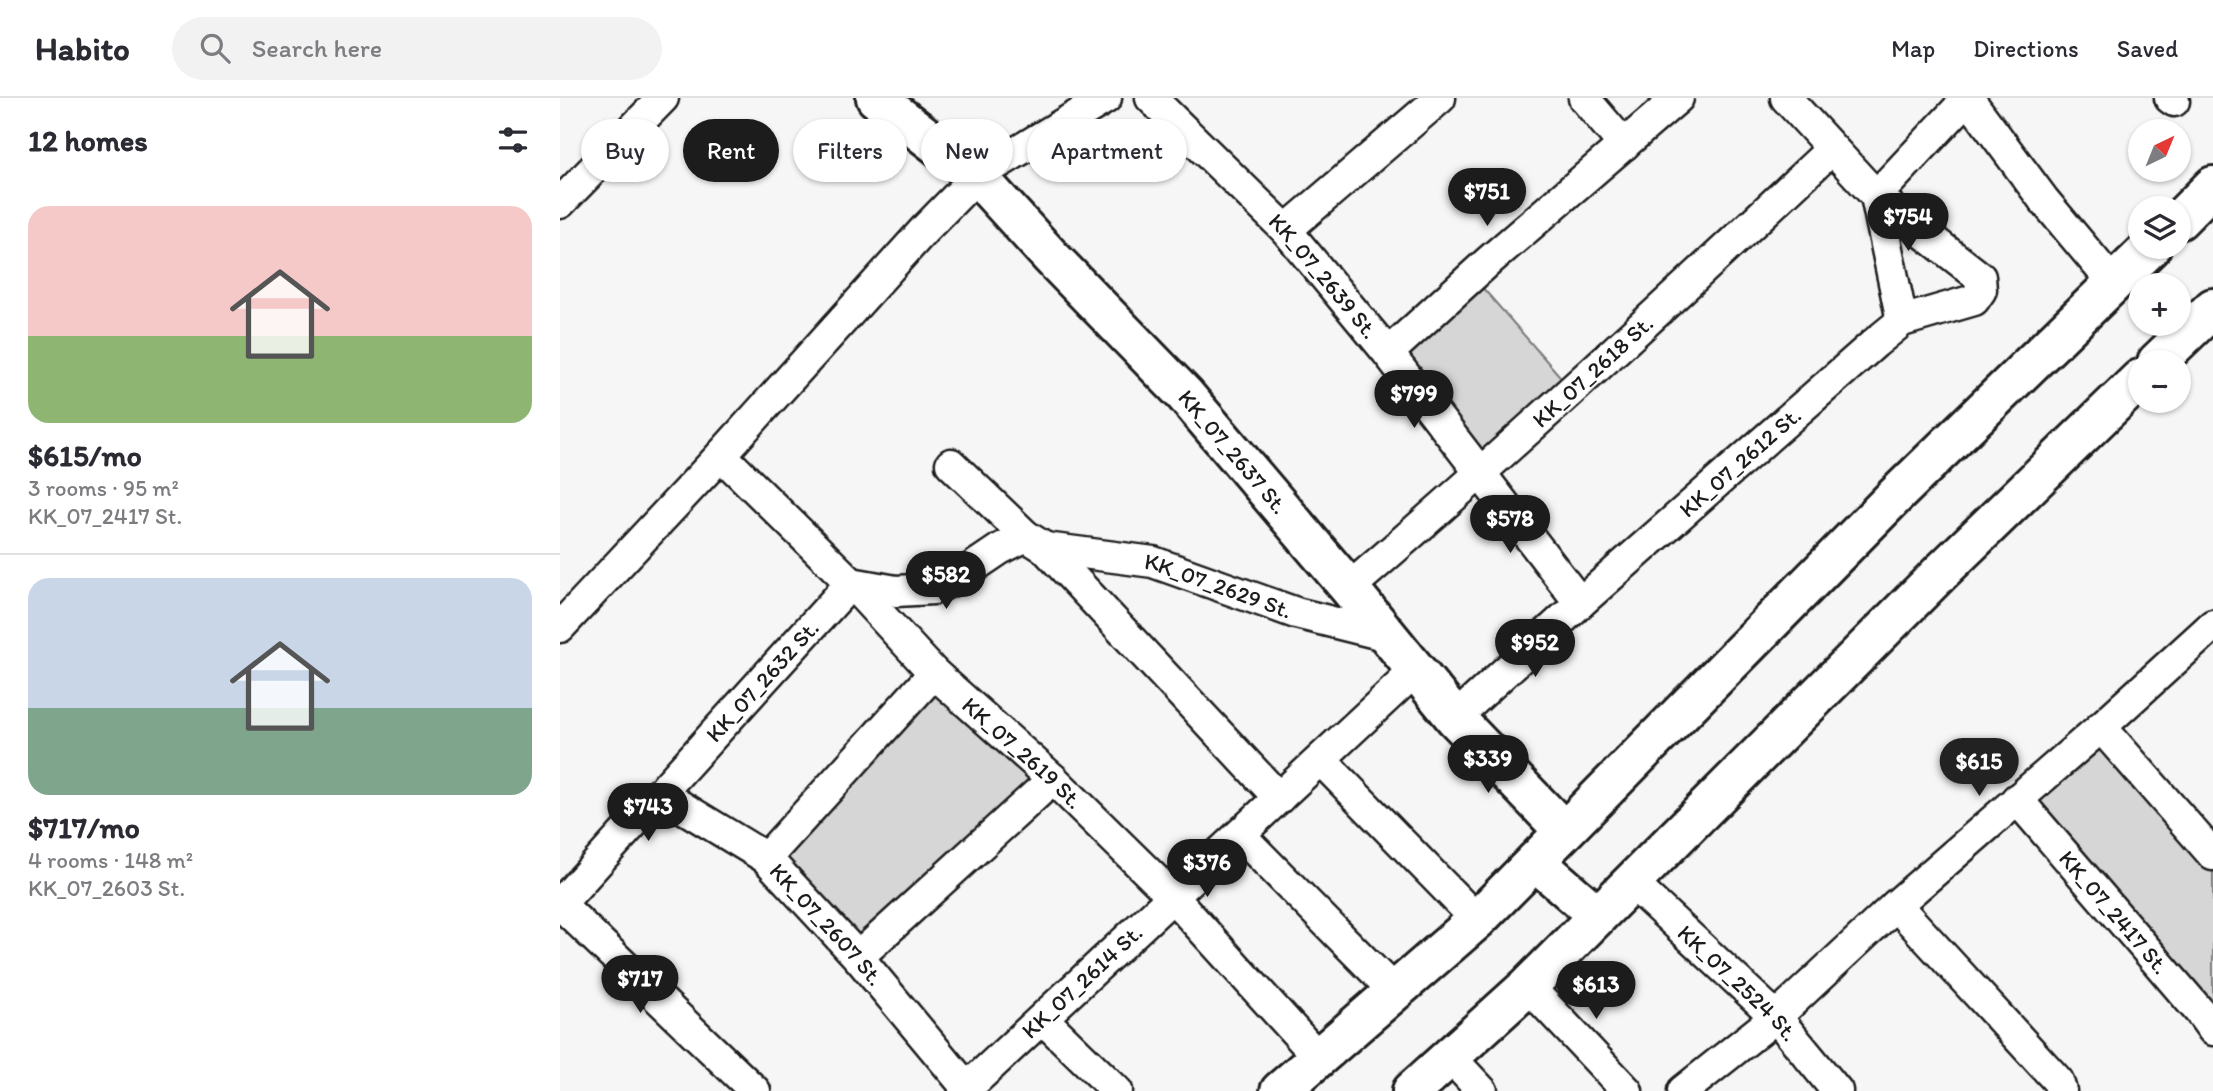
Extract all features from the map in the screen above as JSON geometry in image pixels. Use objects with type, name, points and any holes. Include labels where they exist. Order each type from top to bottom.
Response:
[{"type":"main road","name":"KK_07_2637 St.","points":[[876,98],[921,133]]},
{"type":"main road","name":"KK_07_2637 St.","points":[[982,182],[1049,256],[1185,395],[1455,718],[1564,831]]},
{"type":"main road","points":[[2191,208],[2213,186]]},
{"type":"main road","points":[[1280,1091],[1477,920],[1896,495],[2138,259]]},
{"type":"main road","points":[[2169,350],[2213,308]]},
{"type":"main road","points":[[1412,1091],[1528,986],[1931,582],[2128,391]]},
{"type":"main road","points":[[1535,861],[1598,916]]},
{"type":"street","points":[[560,203],[663,98]]},
{"type":"street","points":[[1013,154],[1106,98]]},
{"type":"street","name":"KK_07_2639 St.","points":[[1151,98],[1286,230],[1388,353],[1580,603]]},
{"type":"street","points":[[1286,230],[1440,98]]},
{"type":"street","points":[[1584,98],[1624,145]]},
{"type":"street","points":[[1388,353],[1490,260],[1678,98]]},
{"type":"street","points":[[1786,98],[1876,196],[1902,321]]},
{"type":"street","points":[[1876,196],[1968,98],[2043,199],[2113,283]]},
{"type":"street","name":"KK_07_2618 St.","points":[[1349,589],[1480,475],[1832,149]]},
{"type":"street","points":[[560,627],[971,182]]},
{"type":"street","name":"KK_07_2612 St.","points":[[1455,718],[1580,603],[1902,321],[1974,300],[1981,290],[1980,277],[1876,196]]},
{"type":"street","name":"KK_07_2619 St.","points":[[721,455],[851,583],[934,673],[1053,779],[1172,896],[1318,1057]]},
{"type":"street","points":[[951,464],[1036,542],[1279,799]]},
{"type":"street","points":[[851,583],[896,591],[933,589],[957,578],[1000,549],[1036,542]]},
{"type":"street","name":"KK_07_2629 St.","points":[[1036,542],[1153,562],[1296,612],[1388,636]]},
{"type":"street","name":"KK_07_2632 St.","points":[[560,904],[851,583]]},
{"type":"street","points":[[1683,1091],[1776,1017],[1896,905],[2101,727],[2213,625]]},
{"type":"street","name":"KK_07_2614 St.","points":[[965,1090],[1415,671]]},
{"type":"street","points":[[766,858],[934,673]]},
{"type":"street","points":[[2101,727],[2213,855]]},
{"type":"street","points":[[1321,760],[1477,920]]},
{"type":"street","points":[[858,957],[1053,779]]},
{"type":"street","name":"KK_07_2607 St.","points":[[659,793],[766,858],[858,957],[965,1090]]},
{"type":"street","name":"KK_07_2417 St.","points":[[2017,799],[2212,1026]]},
{"type":"street","points":[[1240,835],[1395,991]]},
{"type":"street","name":"KK_07_2524 St.","points":[[1631,882],[1776,1017],[1837,1091]]},
{"type":"street","points":[[560,904],[744,1087]]},
{"type":"street","points":[[1896,905],[2058,1081],[2061,1091]]},
{"type":"street","points":[[1528,986],[1627,1091]]},
{"type":"street","points":[[1043,1019],[1117,1091]]},
{"type":"street","points":[[1450,1057],[1482,1091]]},
{"type":"shaded area","points":[[1474,278],[1573,391],[1481,475],[1388,353]]},
{"type":"shaded area","points":[[934,673],[1053,779],[858,957],[766,858]]},
{"type":"shaded area","points":[[2105,724],[2213,849],[2213,1031],[2017,798]]}]
